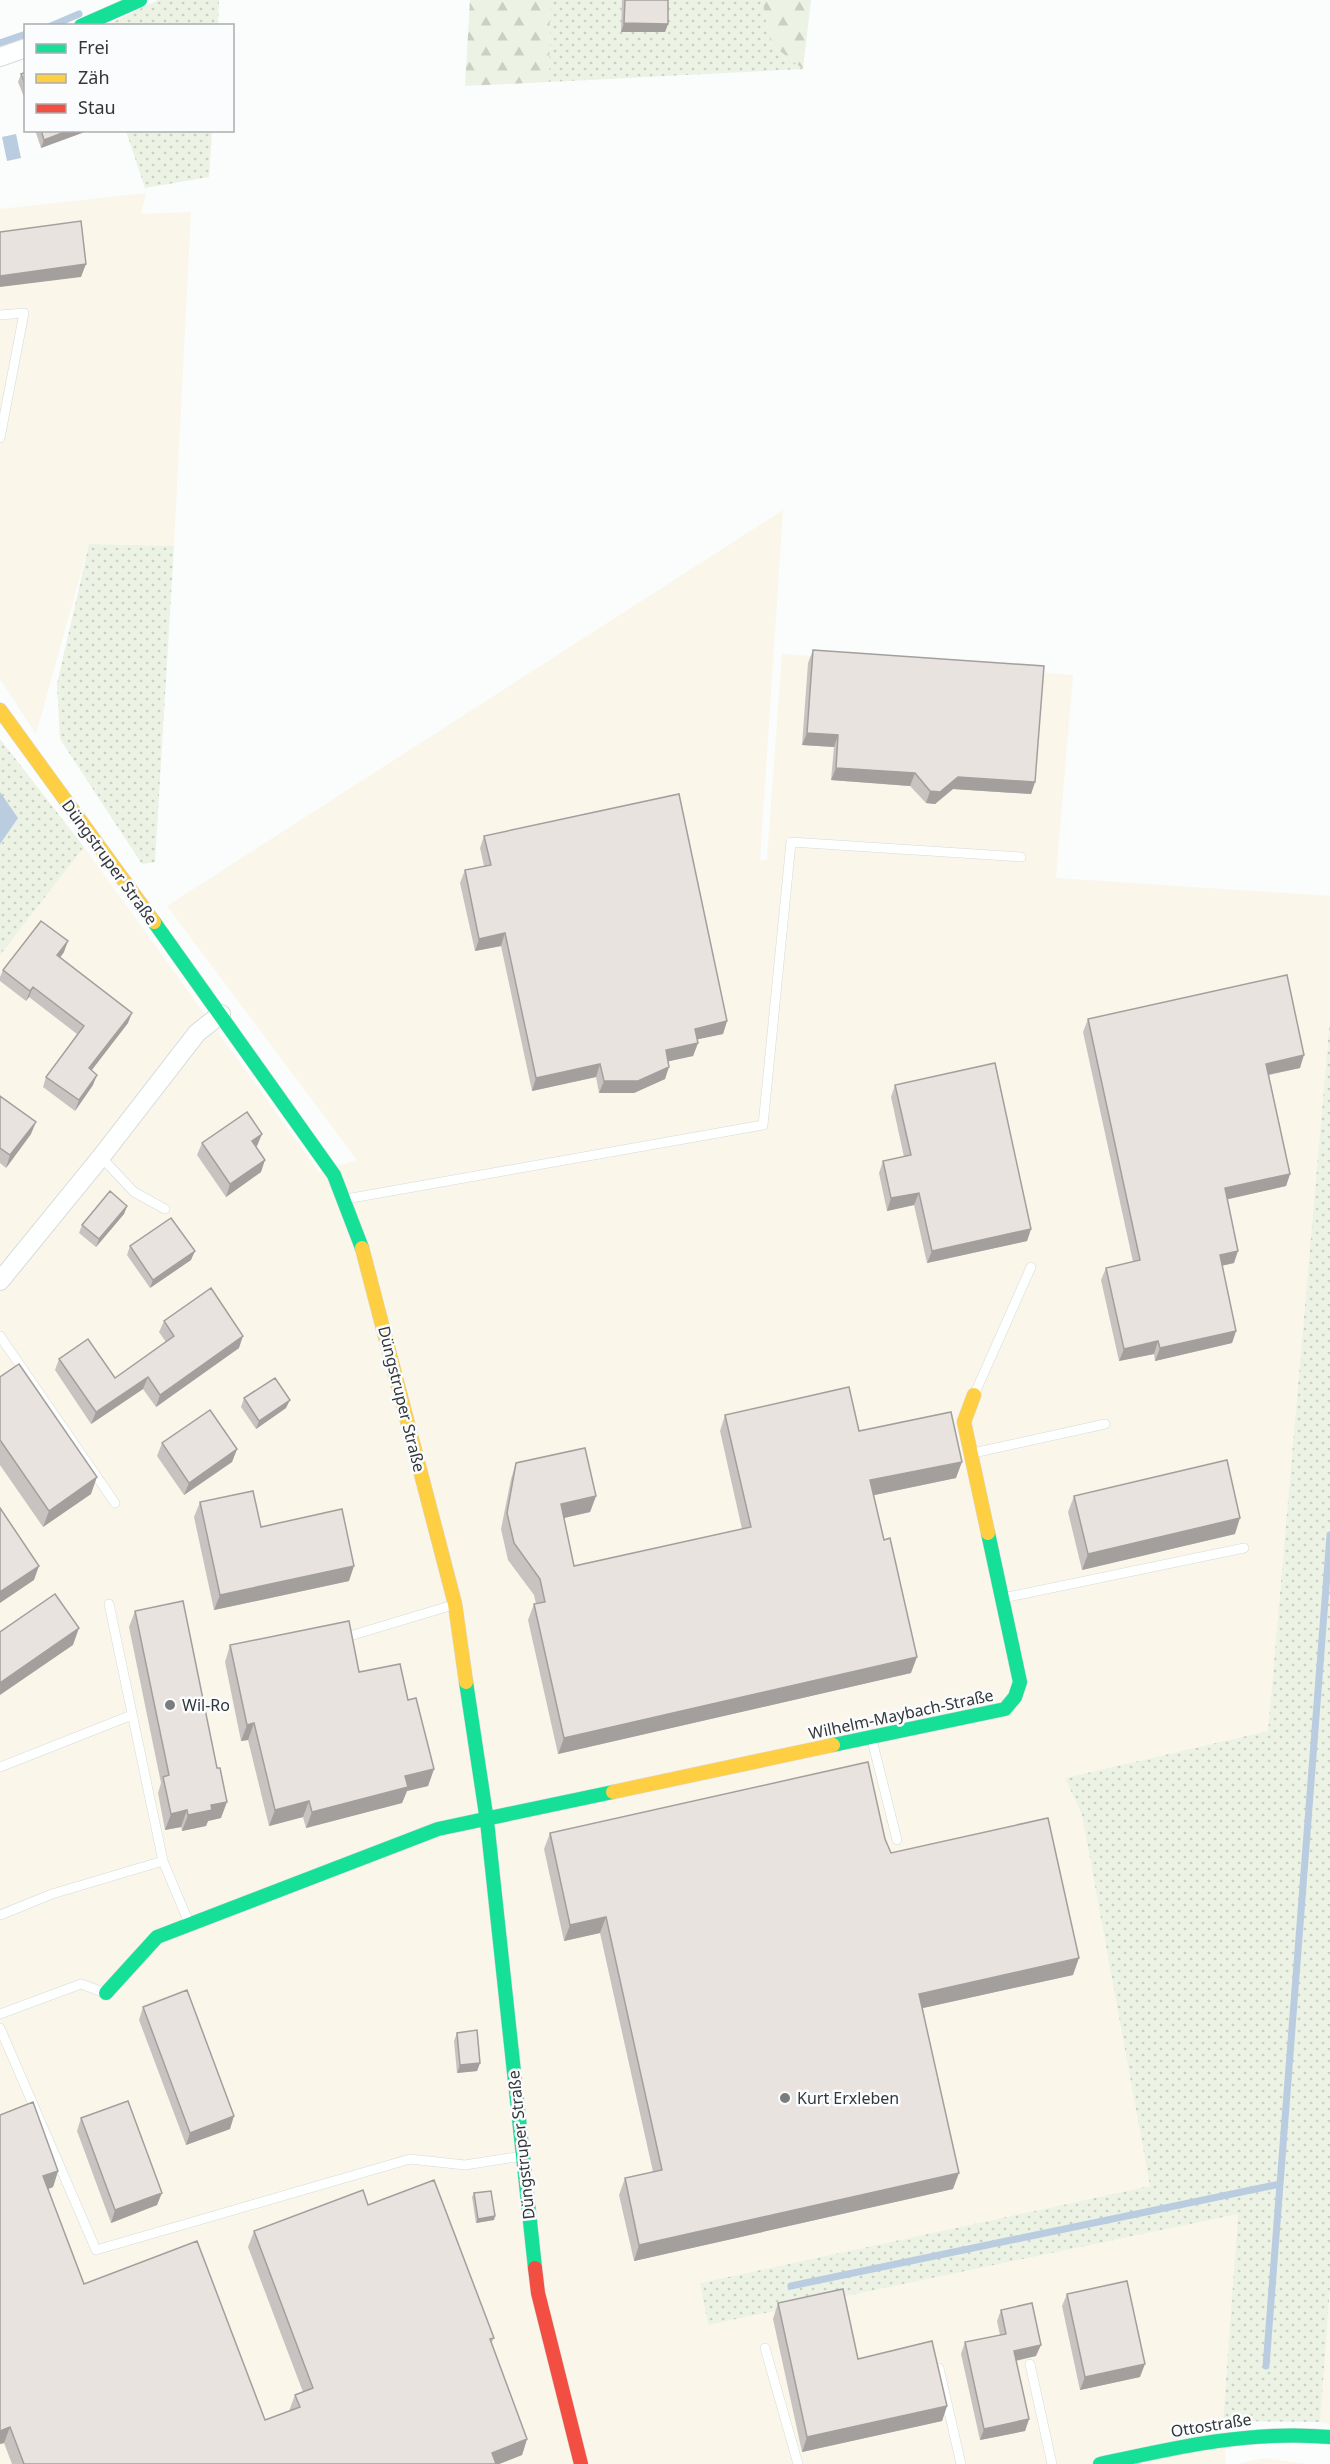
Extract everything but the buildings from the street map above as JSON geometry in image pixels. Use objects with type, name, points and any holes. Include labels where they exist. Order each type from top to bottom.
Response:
[{"type":"street","points":[[86,24],[140,0]]},
{"type":"street","points":[[0,57],[24,49]]},
{"type":"street","name":"Düngstruper Straße","points":[[0,710],[221,1014],[334,1175],[360,1239],[455,1604],[486,1821],[538,2293],[560,2387],[582,2464]]},
{"type":"street","points":[[0,1281],[101,1157],[197,1033],[221,1014]]},
{"type":"street","name":"Wilhelm-Maybach-Straße","points":[[486,1821],[1005,1709],[1015,1696],[1020,1682],[964,1422],[974,1395]]},
{"type":"street","points":[[106,1993],[157,1937],[438,1829],[486,1821]]},
{"type":"street","name":"Ottostraße","points":[[1100,2464],[1205,2441],[1260,2433],[1330,2437]]},
{"type":"lane","points":[[0,315],[24,313],[0,438]]},
{"type":"lane","points":[[344,1199],[763,1125],[791,842],[1021,857]]},
{"type":"lane","points":[[101,1157],[134,1192],[165,1209]]},
{"type":"lane","points":[[974,1395],[1031,1267]]},
{"type":"lane","points":[[0,1336],[115,1503]]},
{"type":"lane","points":[[971,1453],[1105,1424]]},
{"type":"lane","points":[[1003,1598],[1244,1548]]},
{"type":"lane","points":[[109,1604],[163,1861],[190,1925]]},
{"type":"lane","points":[[353,1635],[455,1604]]},
{"type":"lane","points":[[0,1767],[132,1715]]},
{"type":"lane","points":[[871,1738],[897,1840]]},
{"type":"lane","points":[[0,1915],[52,1894],[163,1861]]},
{"type":"lane","points":[[0,2014],[81,1984],[106,1993]]},
{"type":"lane","points":[[0,2028],[96,2250],[411,2160],[465,2165],[522,2156]]},
{"type":"lane","points":[[765,2348],[798,2464]]},
{"type":"lane","points":[[1030,2364],[1052,2464]]},
{"type":"lane","points":[[939,2368],[961,2464]]},
{"type":"shaded area","points":[[146,193],[141,214],[191,212],[174,546],[89,544],[36,734],[0,679],[0,209]]},
{"type":"shaded area","points":[[783,510],[760,860],[767,860],[782,654],[1073,675],[1056,878],[1330,896],[1330,1018],[1268,1731],[1065,1778],[1082,1815],[1150,2186],[700,2283],[708,2325],[1238,2214],[1223,2421],[1226,2464],[0,2464],[0,955],[84,847],[319,1172],[357,1160],[167,906]]},
{"type":"shaded area","points":[[1330,2288],[1330,2424],[1320,2422]]},
{"type":"shaded area","points":[[1265,2458],[1307,2464],[1236,2464]]},
{"type":"green space","points":[[158,0],[219,0],[218,24],[109,24]]},
{"type":"green space","points":[[470,0],[550,0],[549,82],[465,86]]},
{"type":"green space","points":[[550,0],[762,0],[771,44],[803,69],[549,82]]},
{"type":"green space","points":[[762,0],[811,0],[803,69],[771,44]]},
{"type":"green space","points":[[126,132],[212,132],[209,177],[145,188]]},
{"type":"green space","points":[[89,544],[174,546],[155,862],[142,864],[60,739],[57,684]]},
{"type":"green space","points":[[0,739],[84,847],[0,955]]},
{"type":"green space","points":[[1330,1018],[1330,2288],[1320,2422],[1223,2421],[1238,2214],[708,2325],[700,2283],[1150,2186],[1082,1815],[1065,1778],[1268,1731]]},
{"type":"water","points":[[16,134],[21,158],[7,161],[2,137]]},
{"type":"water","points":[[0,792],[18,818],[0,844]]},
{"type":"waterway","points":[[56,24],[79,14]]},
{"type":"waterway","points":[[0,43],[24,35]]},
{"type":"waterway","points":[[1266,2366],[1330,1535]]},
{"type":"waterway","points":[[791,2286],[1280,2184]]},
{"type":"traffic: fast","points":[[86,24],[140,0]]},
{"type":"traffic: fast","points":[[154,922],[334,1175],[362,1248]]},
{"type":"traffic: fast","points":[[833,1745],[1005,1709],[1015,1697],[1020,1682],[988,1533]]},
{"type":"traffic: fast","points":[[466,1682],[487,1821],[535,2268]]},
{"type":"traffic: fast","points":[[106,1993],[157,1937],[438,1829],[613,1792]]},
{"type":"traffic: fast","points":[[1100,2464],[1186,2446],[1243,2438],[1301,2435],[1330,2437]]},
{"type":"traffic: slow","points":[[0,710],[154,922]]},
{"type":"traffic: slow","points":[[362,1248],[455,1604],[466,1682]]},
{"type":"traffic: slow","points":[[974,1395],[964,1422],[988,1533]]},
{"type":"traffic: slow","points":[[613,1792],[833,1745]]},
{"type":"traffic: jam","points":[[535,2268],[538,2293],[581,2464]]},
{"type":"place","name":"Wil-Ro","points":[[170,1705]]},
{"type":"place","name":"Kurt Erxleben","points":[[785,2098]]}]
